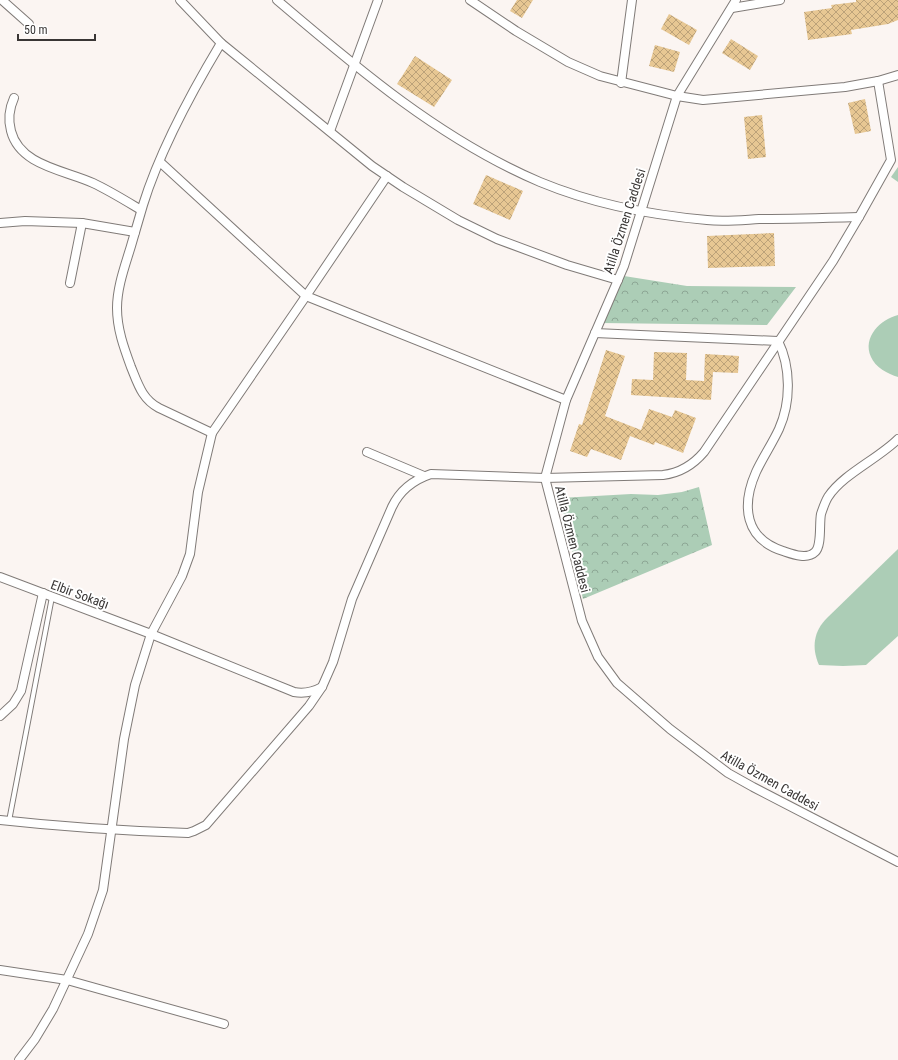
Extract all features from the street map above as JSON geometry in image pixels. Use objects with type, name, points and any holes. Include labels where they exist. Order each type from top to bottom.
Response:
[{"type":"street","points":[[2,0],[28,24]]},
{"type":"street","points":[[180,0],[220,43],[386,176],[458,220],[497,239],[555,261],[618,280]]},
{"type":"street","points":[[277,0],[354,66],[429,120],[493,160],[541,182],[615,206],[640,212],[708,220],[859,217]]},
{"type":"street","points":[[330,131],[378,0]]},
{"type":"street","points":[[470,0],[555,55],[584,70],[621,83],[677,96],[703,100],[845,87],[878,81],[898,75]]},
{"type":"street","points":[[621,83],[632,0]]},
{"type":"street","name":"Atilla Özmen Caddesi","points":[[736,0],[677,96],[624,266],[566,400],[545,478],[582,621],[598,657],[617,683],[670,729],[728,773],[898,862]]},
{"type":"street","points":[[732,8],[780,0]]},
{"type":"street","points":[[212,432],[153,405],[147,400],[139,388],[122,342],[119,331],[117,309],[119,289],[135,232],[160,162],[192,94],[220,43]]},
{"type":"street","points":[[0,820],[64,827],[188,833],[206,825],[309,706],[322,687],[333,662],[352,599],[396,500],[411,483],[424,476],[431,474],[545,478],[663,475],[677,472],[688,467],[698,459],[812,293],[859,217],[891,160],[878,81]]},
{"type":"street","points":[[14,98],[9,112],[10,127],[14,140],[22,151],[36,162],[93,183],[142,210]]},
{"type":"street","points":[[889,148],[898,148]]},
{"type":"street","points":[[160,162],[306,296],[566,400]]},
{"type":"street","points":[[19,1060],[45,1024],[67,980],[88,934],[103,890],[129,711],[137,678],[151,634],[182,576],[190,554],[198,492],[212,432],[306,296],[386,176]]},
{"type":"street","points":[[0,223],[25,221],[82,223],[135,232]]},
{"type":"street","points":[[70,283],[82,223]]},
{"type":"street","points":[[595,333],[778,341]]},
{"type":"street","points":[[778,341],[787,366],[785,408],[779,429],[753,479],[749,502],[751,524],[756,534],[764,542],[776,549],[794,554],[808,556],[814,553],[818,544],[821,515],[828,497],[838,486],[856,471],[881,454],[898,439]]},
{"type":"street","points":[[367,452],[424,476]]},
{"type":"street","name":"Elbir Sokağı","points":[[0,577],[151,634],[294,692],[312,692],[322,687]]},
{"type":"street","points":[[0,716],[13,704],[21,691],[43,593]]},
{"type":"street","points":[[0,970],[67,980],[224,1024]]},
{"type":"lane","points":[[9,821],[52,596]]},
{"type":"green space","points":[[898,167],[898,182],[891,177]]},
{"type":"green space","points":[[624,276],[687,286],[796,287],[767,325],[600,323]]},
{"type":"green space","points":[[898,315],[898,377],[886,372],[873,361],[869,350],[869,343],[875,330],[885,320]]},
{"type":"green space","points":[[699,487],[712,545],[583,599],[560,498],[631,494],[658,495],[682,492]]},
{"type":"green space","points":[[898,549],[898,636],[866,665],[819,665],[815,652],[815,640],[819,628],[827,618]]},
{"type":"building","points":[[517,0],[533,0],[522,18],[510,11]]},
{"type":"building","points":[[856,0],[898,0],[898,20],[888,24],[851,30],[852,34],[808,40],[804,12],[832,8],[831,5],[856,2]]},
{"type":"building","points":[[669,14],[697,30],[689,45],[661,29]]},
{"type":"building","points":[[731,39],[758,56],[750,70],[722,53]]},
{"type":"building","points":[[655,45],[680,52],[674,72],[649,66]]},
{"type":"building","points":[[415,56],[452,80],[434,107],[397,84]]},
{"type":"building","points":[[865,99],[871,131],[855,134],[848,103]]},
{"type":"building","points":[[762,115],[766,157],[748,159],[744,117]]},
{"type":"building","points":[[486,175],[523,191],[510,220],[473,204]]},
{"type":"building","points":[[774,233],[775,266],[708,268],[707,236]]},
{"type":"building","points":[[606,350],[625,356],[605,416],[641,430],[649,409],[672,417],[675,410],[696,418],[683,453],[655,442],[654,445],[630,436],[621,460],[591,449],[587,457],[570,451],[579,424],[582,425]]},
{"type":"building","points":[[654,352],[687,353],[686,380],[704,381],[705,354],[739,356],[738,373],[713,372],[711,400],[631,395],[632,379],[653,380]]}]
